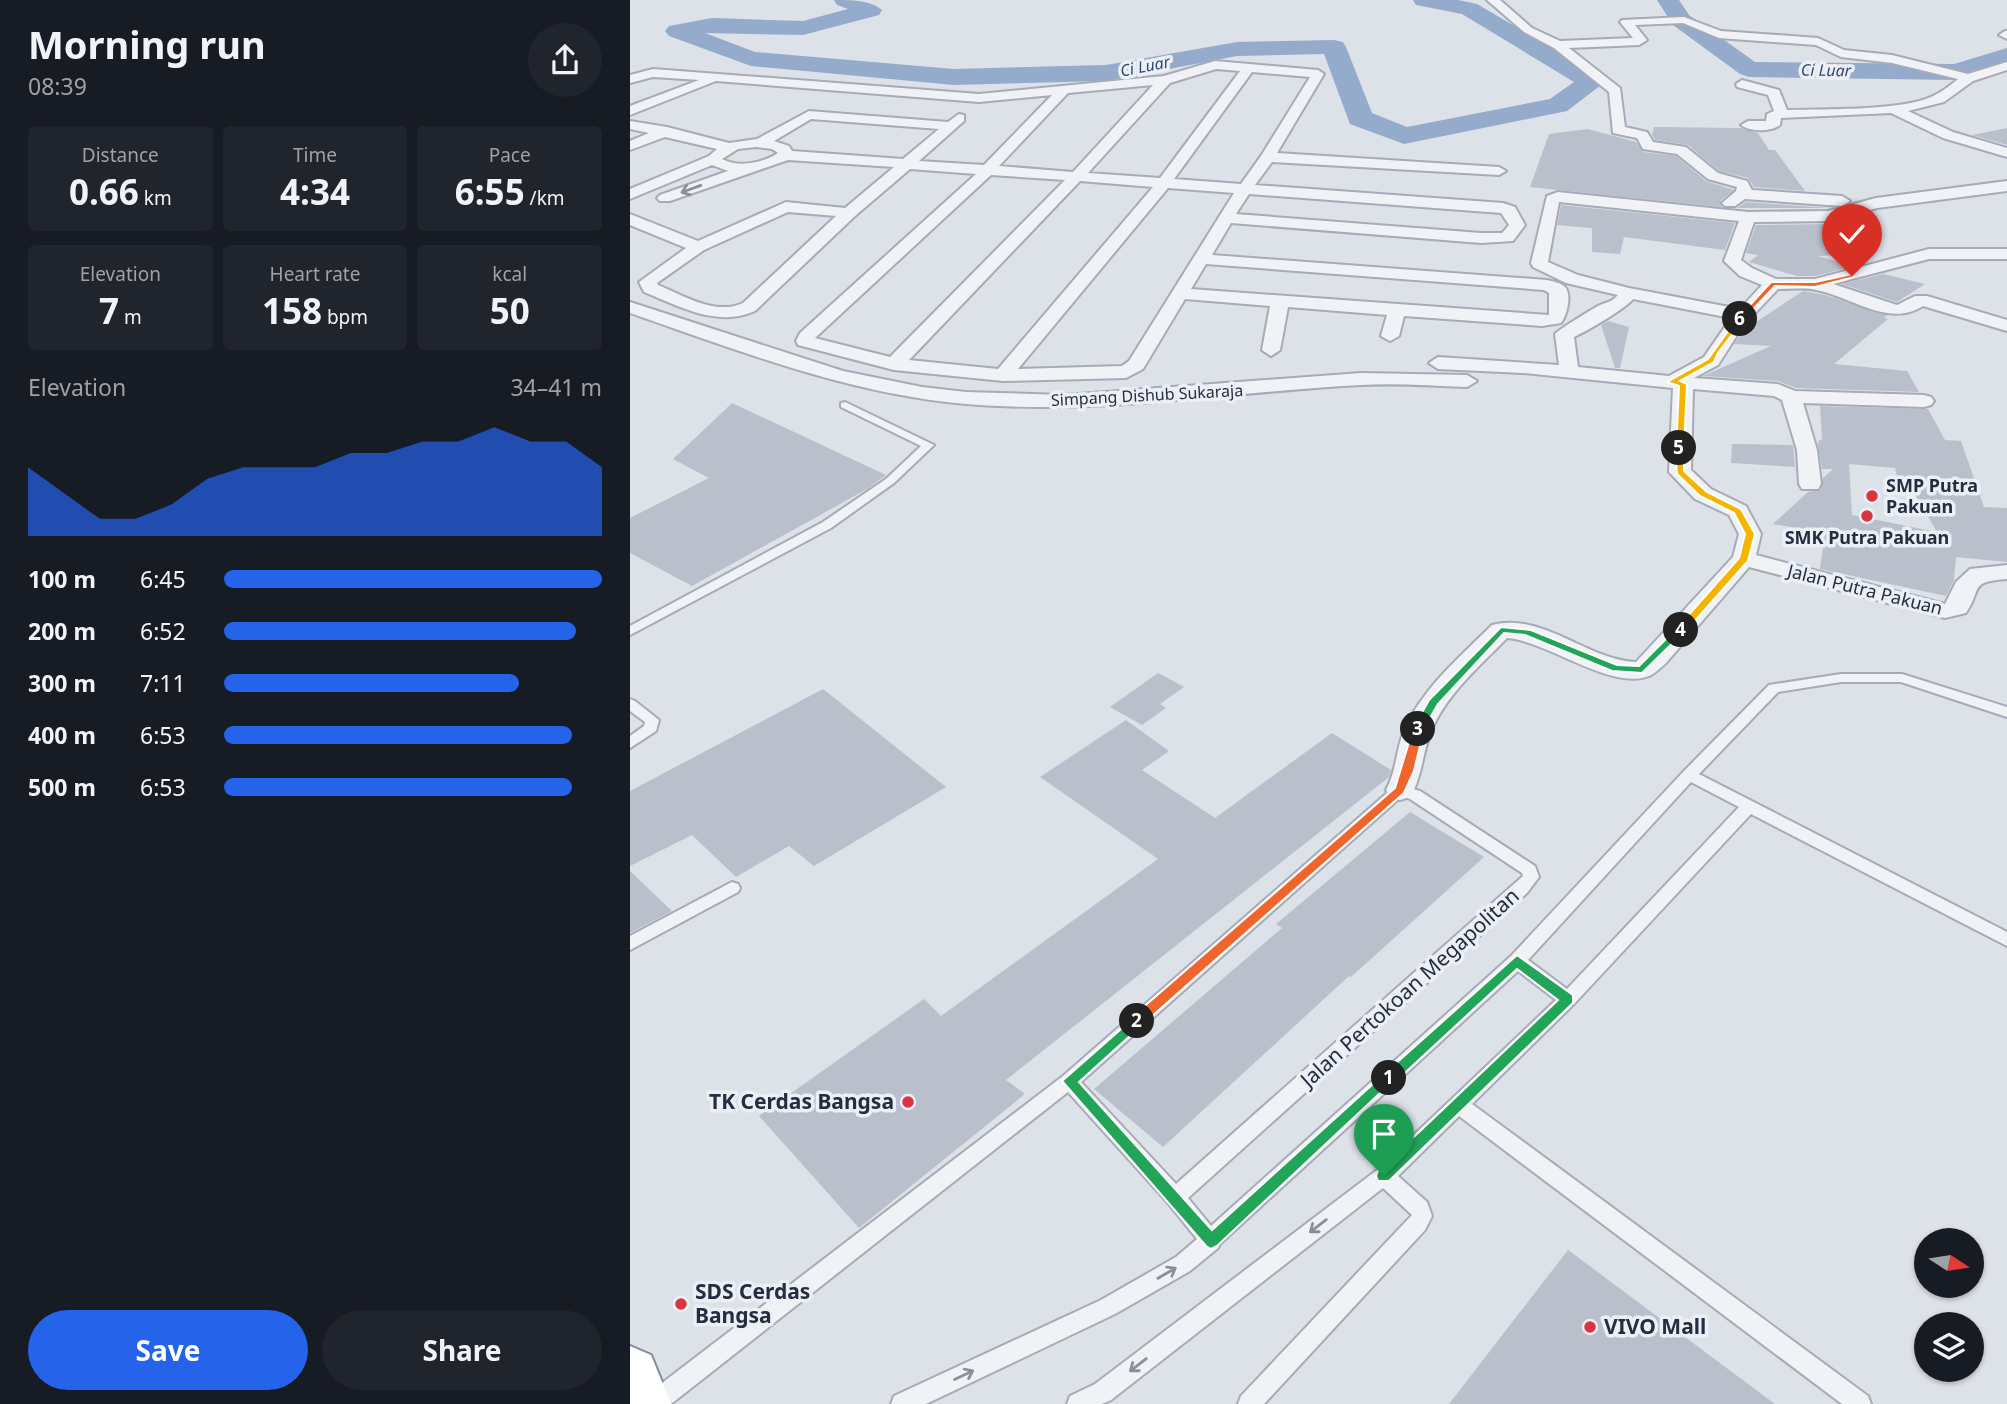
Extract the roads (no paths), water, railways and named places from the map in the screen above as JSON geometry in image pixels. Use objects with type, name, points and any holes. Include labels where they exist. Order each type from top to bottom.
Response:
[{"type":"highway","points":[[630,1376],[641,1404]]},
{"type":"street","points":[[1493,0],[1528,30],[1558,45],[1615,91],[1618,130],[1642,135],[1648,146],[1687,152],[1703,170],[1744,186],[1742,194],[1718,213]]},
{"type":"street","points":[[1558,45],[1641,41],[1631,22],[1633,8]]},
{"type":"street","points":[[1631,22],[1683,20],[1719,34],[1818,42],[1841,53],[1892,59],[1965,77]]},
{"type":"street","points":[[1892,59],[1924,51]]},
{"type":"street","points":[[630,79],[653,73],[979,98],[1165,80],[1211,65],[1319,75],[1131,370],[1119,373],[1003,375],[894,364],[806,343],[805,339],[983,175],[1063,91]]},
{"type":"street","points":[[1748,125],[1773,125],[1772,116],[1782,114],[1892,108],[1939,99],[1965,77],[2007,66]]},
{"type":"street","points":[[1003,375],[1160,188],[1249,67]]},
{"type":"street","points":[[630,111],[715,78]]},
{"type":"street","points":[[894,364],[1072,181],[1165,80]]},
{"type":"street","points":[[1742,84],[1774,93],[1782,114]]},
{"type":"street","points":[[849,214],[786,206],[698,247],[651,279],[649,286],[722,314],[730,315],[749,307],[979,98]]},
{"type":"street","points":[[1892,108],[1948,135],[2007,153]]},
{"type":"street","points":[[630,194],[722,153],[759,144],[809,115],[951,126]]},
{"type":"street","points":[[630,124],[722,153]]},
{"type":"street","points":[[630,132],[660,134]]},
{"type":"street","points":[[630,146],[660,134]]},
{"type":"street","points":[[759,144],[784,149],[785,155]]},
{"type":"street","points":[[722,153],[720,165],[752,167]]},
{"type":"street","points":[[770,163],[785,155],[983,175],[1503,208],[1509,210],[1517,225],[1509,237],[1503,238],[1227,218]]},
{"type":"street","points":[[1268,157],[1499,172]]},
{"type":"street","points":[[630,210],[770,163],[903,168]]},
{"type":"street","points":[[1744,315],[1572,279],[1539,263],[1552,199],[1558,197],[1631,203],[1748,217],[1828,216],[1876,203],[2005,186],[1995,164]]},
{"type":"street","points":[[1742,194],[1876,203]]},
{"type":"street","points":[[1748,217],[1732,261],[1746,272],[1773,284],[1815,284],[1929,254],[2007,254]]},
{"type":"street","points":[[630,219],[698,247]]},
{"type":"street","points":[[1182,293],[1549,320],[1558,315],[1558,290],[1547,285],[1201,259]]},
{"type":"street","points":[[1677,383],[1712,360],[1714,353],[1744,315],[1773,284]]},
{"type":"street","points":[[1815,284],[1896,310],[1905,310],[1921,300],[2007,326]]},
{"type":"street","points":[[1569,369],[1564,334],[1579,328],[1606,309],[1618,306],[1629,293]]},
{"type":"street","points":[[1271,350],[1280,302]]},
{"type":"street","name":"Simpang Dishub Sukaraja","points":[[630,307],[800,366],[932,395],[1060,402],[1365,379],[1467,381]]},
{"type":"street","points":[[1390,336],[1397,310]]},
{"type":"street","points":[[1166,396],[1292,372],[1367,363],[1478,364],[1569,369],[1677,383],[1778,390],[1791,397],[1924,401]]},
{"type":"street","points":[[1400,790],[1408,771],[1415,737],[1433,702],[1501,630],[1527,632],[1616,669],[1642,670],[1657,657],[1744,559],[1750,534],[1738,511],[1703,494],[1680,472],[1677,383]]},
{"type":"street","points":[[1791,397],[1807,450],[1810,484]]},
{"type":"street","name":"Jalan Putra Pakuan","points":[[1744,559],[1945,611],[1957,608],[1964,587],[1978,574],[2007,572]]},
{"type":"lane","points":[[630,631],[827,525],[890,481],[928,445],[845,405]]},
{"type":"lane","points":[[902,1404],[1108,1307],[1183,1265],[1517,961],[1689,775],[1774,688],[1841,678],[1902,678],[2007,712]]},
{"type":"lane","points":[[630,704],[652,720],[652,728],[630,743]]},
{"type":"lane","points":[[1689,775],[2007,940]]},
{"type":"lane","points":[[653,1404],[1069,1081],[1400,790]]},
{"type":"lane","name":"Jalan Pertokoan Megapolitan","points":[[1175,1197],[1521,890],[1531,877],[1529,870],[1415,795],[1400,790]]},
{"type":"lane","points":[[1078,1404],[1106,1398],[1384,1176],[1568,999],[1748,807]]},
{"type":"lane","points":[[630,944],[732,888]]},
{"type":"lane","points":[[1517,961],[1568,999]]},
{"type":"lane","points":[[1069,1081],[1175,1197],[1211,1241]]},
{"type":"lane","points":[[1459,1105],[1860,1404]]},
{"type":"lane","points":[[1250,1404],[1418,1223],[1422,1216],[1420,1209],[1384,1176]]},
{"type":"waterway","name":"Ci Luar","points":[[845,0],[871,10],[803,28],[712,25],[677,31],[751,59],[954,77],[1106,73],[1237,49],[1334,47],[1360,118],[1404,136],[1558,105],[1592,82],[1469,9],[1424,0]]},
{"type":"waterway","name":"Ci Luar","points":[[1668,0],[1681,20],[1749,69],[1956,72],[2007,55]]},
{"type":"place","name":"SMP Putra Pakuan","points":[[1872,496]]},
{"type":"place","name":"SMK Putra Pakuan","points":[[1867,516]]},
{"type":"place","name":"TK Cerdas Bangsa","points":[[908,1102]]},
{"type":"place","name":"SDS Cerdas Bangsa","points":[[681,1304]]},
{"type":"place","name":"VIVO Mall","points":[[1590,1327]]}]
